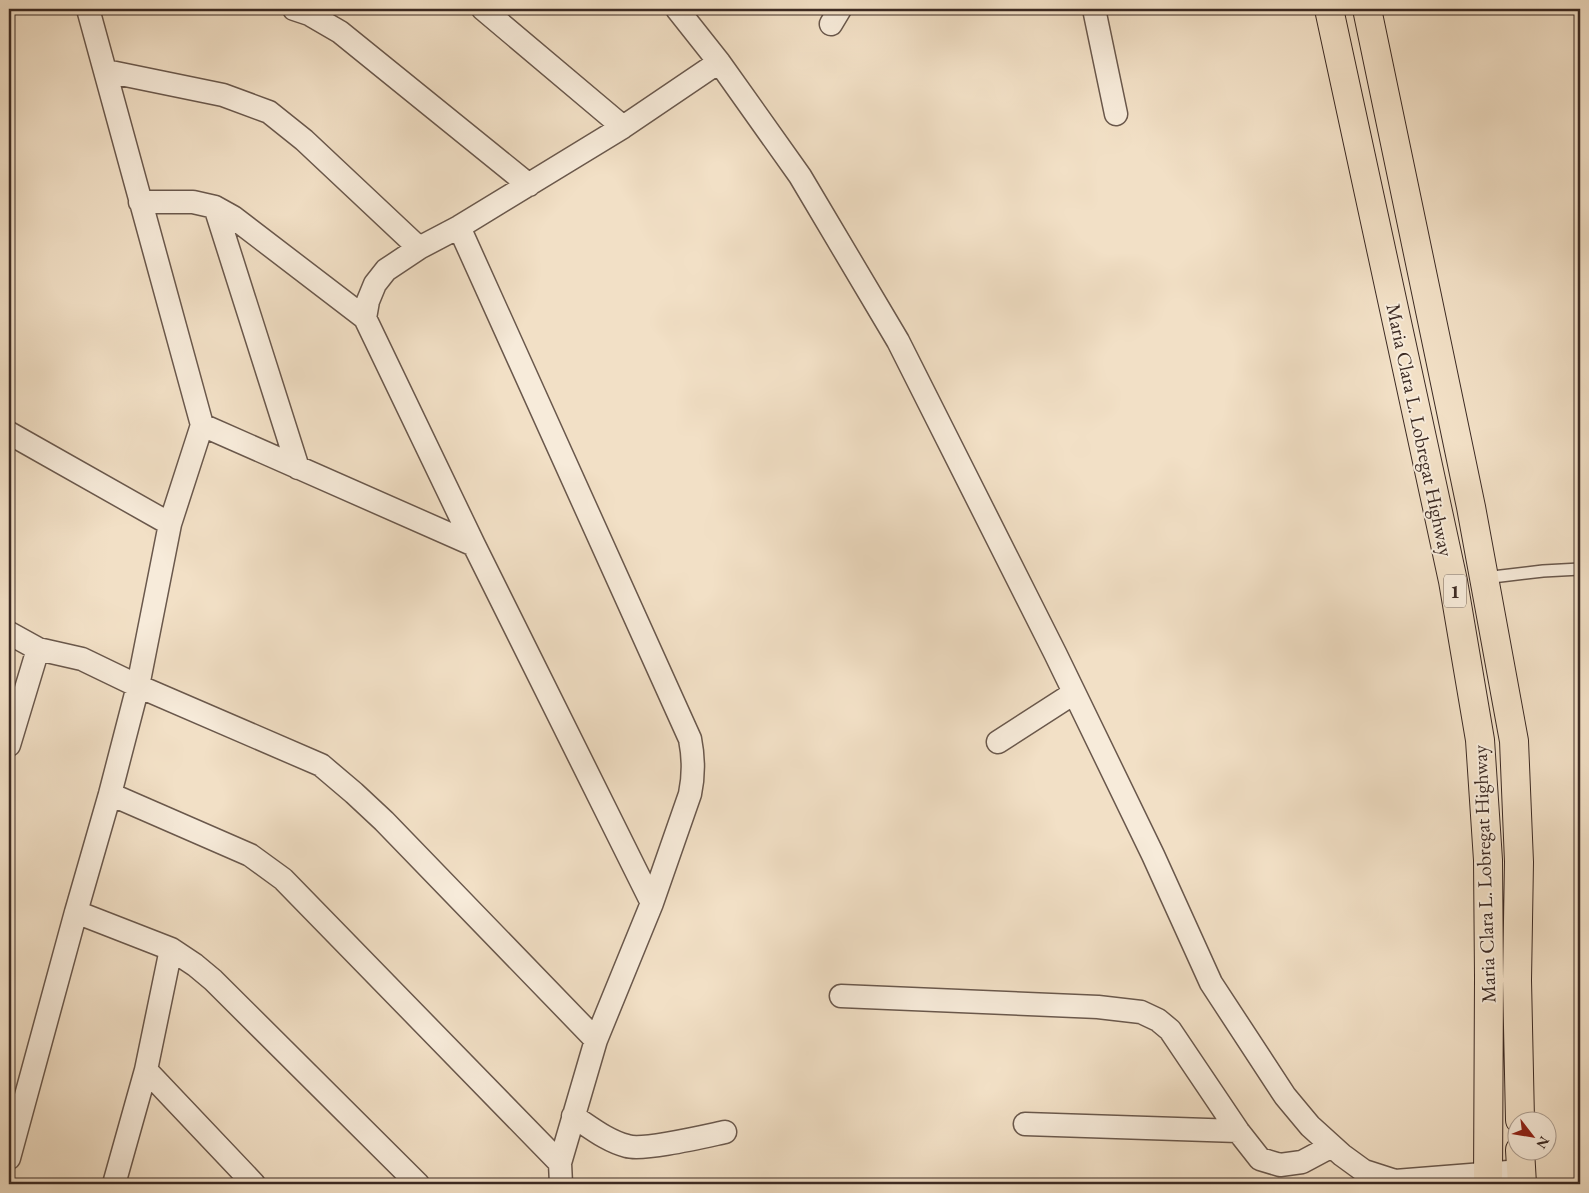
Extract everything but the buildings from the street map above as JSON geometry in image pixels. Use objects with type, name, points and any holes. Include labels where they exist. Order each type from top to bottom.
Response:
[{"type":"highway","name":"Maria Clara L. Lobregat Highway","points":[[1329,9],[1453,581],[1480,740],[1488,860],[1488,1180]]},
{"type":"highway","name":"Maria Clara L. Lobregat Highway","points":[[1367,9],[1471,508],[1514,740],[1519,862],[1517,980],[1520,1110]]},
{"type":"street","points":[[9,1158],[138,686],[170,524],[202,425],[88,9]]},
{"type":"street","points":[[294,9],[309,14],[340,32],[529,185]]},
{"type":"street","points":[[483,9],[623,127]]},
{"type":"street","points":[[677,9],[719,62],[800,176],[898,341],[1074,693],[1153,855],[1211,982],[1285,1096],[1310,1126],[1364,1171],[1395,1181],[1488,1180],[1521,1169]]},
{"type":"street","points":[[1094,9],[1116,114]]},
{"type":"street","points":[[365,318],[371,292],[386,270],[623,127],[719,62]]},
{"type":"street","points":[[106,71],[223,95],[270,112],[304,140],[420,248]]},
{"type":"street","points":[[140,202],[193,202],[216,207],[233,217],[365,318],[474,545],[652,904]]},
{"type":"street","points":[[216,207],[298,468]]},
{"type":"street","points":[[459,227],[690,739],[694,759],[694,777],[690,794],[652,904],[596,1040],[573,1116],[560,1174]]},
{"type":"street","points":[[202,425],[474,545]]},
{"type":"street","points":[[9,433],[170,524]]},
{"type":"street","points":[[1453,581],[1484,578]]},
{"type":"street","points":[[9,633],[38,649],[82,659],[138,686],[321,766],[384,821],[596,1040]]},
{"type":"street","points":[[9,739],[38,649]]},
{"type":"street","points":[[998,742],[1074,693]]},
{"type":"street","points":[[110,794],[250,855],[283,879],[560,1174]]},
{"type":"street","points":[[76,912],[171,949],[214,980],[418,1184]]},
{"type":"street","points":[[114,1184],[146,1070],[171,949]]},
{"type":"street","points":[[841,996],[1098,1007],[1141,1012],[1158,1020],[1170,1030],[1238,1131],[1260,1160],[1280,1165],[1302,1162],[1332,1146]]},
{"type":"street","points":[[146,1070],[254,1184]]},
{"type":"street","points":[[573,1116],[608,1138],[628,1147],[653,1145],[726,1132]]},
{"type":"street","points":[[1025,1124],[1238,1131]]},
{"type":"lane","points":[[1484,578],[1542,571],[1580,569]]}]
